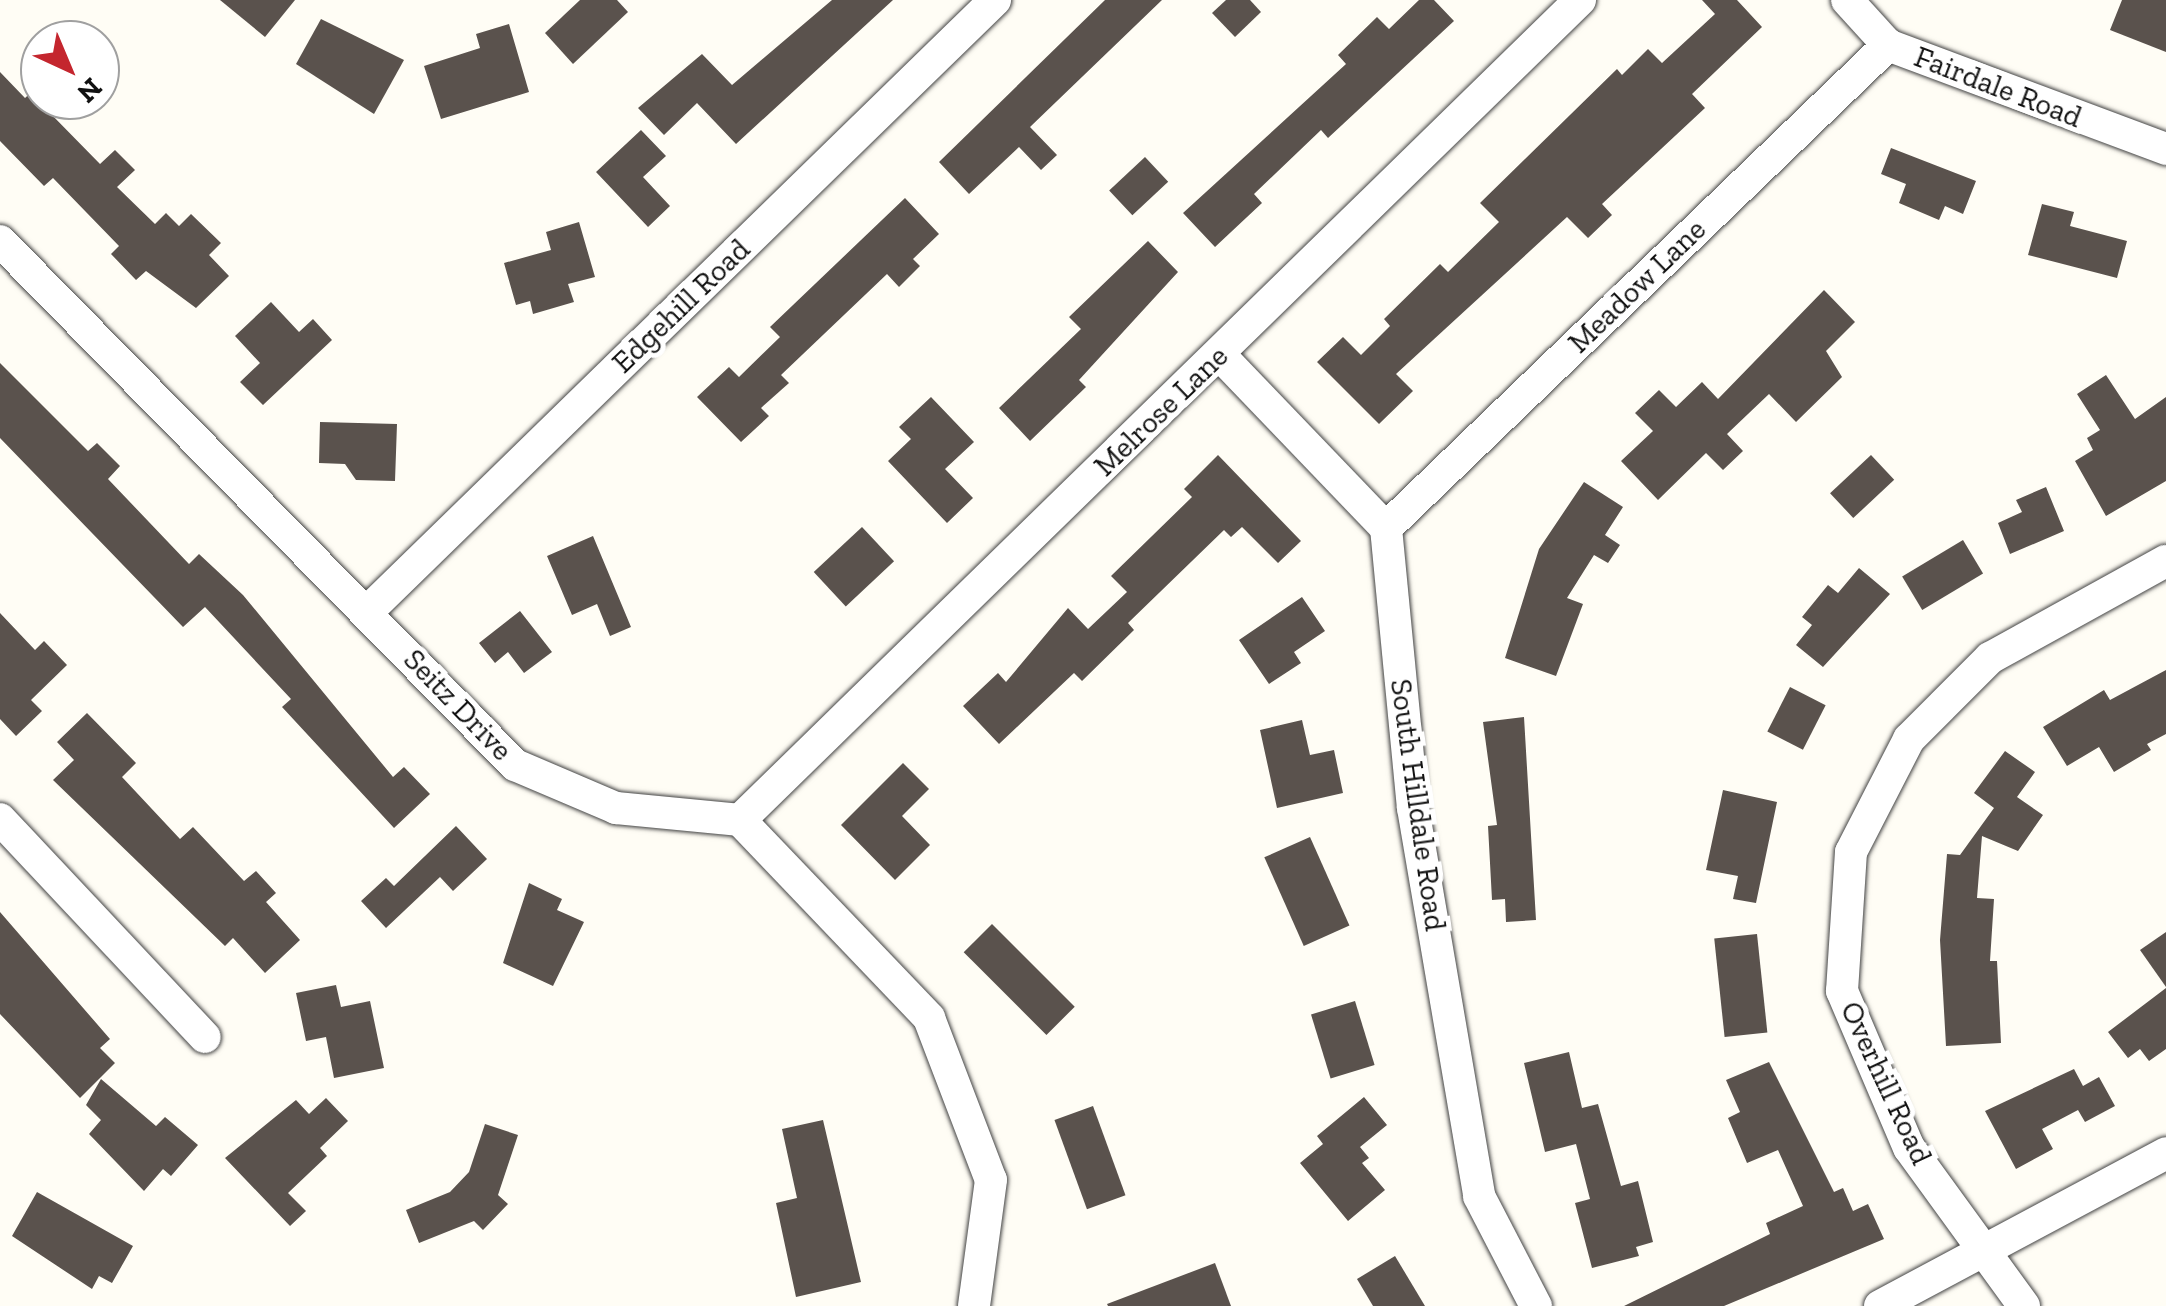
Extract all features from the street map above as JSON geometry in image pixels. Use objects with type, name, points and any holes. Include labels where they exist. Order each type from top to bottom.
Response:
[{"type":"street","name":"Edgehill Road","points":[[367,612],[994,0]]},
{"type":"street","name":"Melrose Lane","points":[[740,820],[1580,0]]},
{"type":"street","name":"Fairdale Road","points":[[1847,0],[1888,45],[2166,148]]},
{"type":"street","name":"Meadow Lane","points":[[1386,528],[1888,45]]},
{"type":"street","name":"Seitz Drive","points":[[0,241],[515,764],[616,808],[740,820]]},
{"type":"street","points":[[1220,354],[1386,528]]},
{"type":"street","name":"South Hilldale Road","points":[[1386,528],[1413,808],[1479,1196],[1536,1306]]},
{"type":"street","name":"Overhill Road","points":[[2024,1306],[1910,1148],[1842,991],[1851,852],[1909,738],[1990,658],[2166,561]]},
{"type":"street","points":[[0,819],[205,1037]]},
{"type":"street","points":[[740,820],[930,1018],[991,1180],[974,1306]]},
{"type":"street","points":[[1880,1306],[1986,1255],[2166,1153]]},
{"type":"building","points":[[220,0],[295,0],[265,37]]},
{"type":"building","points":[[580,0],[617,0],[628,12],[573,64],[545,33]]},
{"type":"building","points":[[832,0],[893,0],[736,144],[697,103],[664,135],[638,108],[702,54],[732,85]]},
{"type":"building","points":[[1105,0],[1162,0],[1030,127],[1057,155],[1041,170],[1019,147],[969,194],[939,162]]},
{"type":"building","points":[[1226,0],[1250,0],[1261,12],[1235,37],[1212,13]]},
{"type":"building","points":[[1419,0],[1434,0],[1454,21],[1328,138],[1321,130],[1254,194],[1262,203],[1215,247],[1183,213],[1346,64],[1338,55],[1377,17],[1389,29]]},
{"type":"building","points":[[1702,0],[1737,0],[1762,27],[1692,94],[1705,108],[1602,204],[1612,215],[1588,238],[1567,217],[1396,374],[1413,391],[1379,424],[1317,362],[1343,337],[1361,355],[1390,326],[1384,319],[1440,264],[1448,272],[1499,222],[1480,203],[1617,69],[1622,75],[1648,49],[1662,63],[1715,14]]},
{"type":"building","points":[[2122,0],[2166,0],[2166,52],[2110,30]]},
{"type":"building","points":[[321,19],[404,60],[374,114],[296,64]]},
{"type":"building","points":[[509,24],[529,92],[441,119],[424,66],[480,48],[476,34]]},
{"type":"building","points":[[0,72],[20,93],[20,120],[57,120],[100,164],[115,150],[135,170],[117,187],[155,224],[166,213],[179,226],[191,214],[221,243],[209,255],[229,276],[196,308],[146,271],[136,280],[111,254],[119,246],[53,178],[44,186],[0,141]]},
{"type":"building","points":[[641,130],[666,156],[643,177],[670,206],[648,227],[596,172]]},
{"type":"building","points":[[1891,148],[1976,181],[1963,214],[1945,206],[1939,220],[1899,203],[1906,184],[1881,174]]},
{"type":"building","points":[[1145,157],[1168,182],[1132,215],[1109,190]]},
{"type":"building","points":[[905,198],[939,234],[913,259],[920,266],[899,287],[887,274],[781,375],[789,383],[761,408],[769,416],[741,442],[697,397],[729,367],[739,377],[780,337],[770,327]]},
{"type":"building","points":[[2042,204],[2074,212],[2070,226],[2127,241],[2117,278],[2028,255]]},
{"type":"building","points":[[579,222],[595,277],[568,284],[574,302],[533,314],[530,301],[516,305],[504,263],[551,250],[546,232]]},
{"type":"building","points":[[1148,241],[1178,272],[1079,380],[1086,387],[1030,441],[999,408],[1081,329],[1069,317]]},
{"type":"building","points":[[1824,290],[1855,322],[1826,351],[1842,377],[1796,422],[1769,394],[1727,434],[1743,451],[1723,470],[1706,453],[1658,500],[1621,461],[1653,431],[1635,413],[1659,390],[1676,407],[1702,382],[1718,399]]},
{"type":"building","points":[[271,302],[299,332],[313,319],[332,340],[263,405],[240,382],[260,363],[235,336]]},
{"type":"building","points":[[0,363],[88,451],[97,443],[120,466],[108,479],[189,564],[199,554],[243,595],[393,777],[404,767],[430,794],[394,828],[282,707],[291,699],[205,607],[183,627],[0,438]]},
{"type":"building","points":[[2106,375],[2135,419],[2166,397],[2166,481],[2106,516],[2075,461],[2093,450],[2087,438],[2100,430],[2077,394]]},
{"type":"building","points":[[931,397],[974,442],[945,469],[973,498],[947,523],[888,461],[911,439],[899,427]]},
{"type":"building","points":[[320,422],[397,424],[395,481],[356,480],[345,464],[319,463]]},
{"type":"building","points":[[1218,455],[1301,541],[1278,563],[1242,527],[1231,537],[1224,530],[1128,623],[1134,630],[1082,681],[1074,673],[999,744],[963,706],[998,673],[1006,682],[1068,608],[1088,629],[1127,592],[1111,576],[1192,497],[1184,489]]},
{"type":"building","points":[[1871,455],[1894,480],[1853,518],[1830,493]]},
{"type":"building","points":[[1584,482],[1623,507],[1605,535],[1620,545],[1608,563],[1594,555],[1567,598],[1583,604],[1556,676],[1505,658],[1539,549]]},
{"type":"building","points":[[2046,487],[2064,531],[2010,554],[1998,523],[2022,512],[2016,500]]},
{"type":"building","points":[[862,527],[894,561],[846,606],[814,572]]},
{"type":"building","points":[[593,536],[631,627],[610,636],[597,604],[572,615],[547,556]]},
{"type":"building","points":[[1963,540],[1983,573],[1922,610],[1902,577]]},
{"type":"building","points":[[1859,568],[1890,594],[1823,667],[1796,645],[1812,625],[1802,617],[1828,585],[1838,593]]},
{"type":"building","points":[[1302,597],[1325,631],[1294,652],[1301,663],[1269,684],[1239,640]]},
{"type":"building","points":[[520,611],[552,652],[524,673],[508,652],[495,663],[479,643]]},
{"type":"building","points":[[0,613],[35,650],[44,641],[67,665],[31,700],[42,711],[16,736],[0,719]]},
{"type":"building","points":[[2166,670],[2166,734],[2147,744],[2151,750],[2114,772],[2099,747],[2067,766],[2043,727],[2104,690],[2110,700]]},
{"type":"building","points":[[1790,687],[1826,705],[1803,750],[1767,732]]},
{"type":"building","points":[[87,713],[136,763],[122,777],[180,839],[193,827],[244,881],[256,871],[276,893],[266,902],[300,940],[265,973],[233,938],[225,946],[53,780],[74,760],[57,742]]},
{"type":"building","points":[[1524,717],[1536,920],[1506,922],[1505,899],[1492,900],[1488,826],[1497,825],[1483,722]]},
{"type":"building","points":[[1302,720],[1310,755],[1334,750],[1343,793],[1277,808],[1260,730]]},
{"type":"building","points":[[2005,751],[2035,772],[2017,797],[2043,815],[2018,851],[1982,836],[1977,898],[1994,899],[1990,961],[1997,961],[2001,1043],[1946,1046],[1940,940],[1947,854],[1960,855],[1994,808],[1974,793]]},
{"type":"building","points":[[903,763],[929,789],[902,816],[930,845],[895,880],[841,825]]},
{"type":"building","points":[[1723,790],[1777,802],[1756,903],[1733,899],[1738,876],[1706,870]]},
{"type":"building","points":[[456,826],[487,859],[453,891],[440,877],[386,928],[361,901],[386,878],[394,886]]},
{"type":"building","points":[[1310,837],[1349,926],[1304,946],[1264,857]]},
{"type":"building","points":[[529,883],[562,899],[557,910],[584,922],[553,986],[503,963]]},
{"type":"building","points":[[0,912],[110,1039],[100,1048],[115,1063],[80,1098],[0,1014]]},
{"type":"building","points":[[992,924],[1075,1007],[1046,1035],[964,952]]},
{"type":"building","points":[[2166,932],[2166,987],[2140,950]]},
{"type":"building","points":[[1757,934],[1767,1032],[1725,1037],[1714,938]]},
{"type":"building","points":[[336,985],[341,1007],[370,1001],[384,1068],[334,1078],[326,1037],[306,1041],[296,993]]},
{"type":"building","points":[[2166,988],[2166,1049],[2149,1061],[2140,1049],[2128,1058],[2108,1032]]},
{"type":"building","points":[[1355,1001],[1375,1065],[1331,1079],[1311,1014]]},
{"type":"building","points":[[1569,1052],[1582,1108],[1598,1104],[1621,1186],[1638,1181],[1653,1242],[1636,1247],[1639,1256],[1592,1268],[1575,1203],[1590,1199],[1576,1144],[1545,1152],[1524,1063]]},
{"type":"building","points":[[1769,1062],[1834,1192],[1843,1188],[1853,1211],[1868,1204],[1884,1239],[1724,1306],[1624,1306],[1770,1234],[1766,1223],[1803,1206],[1778,1150],[1747,1163],[1728,1118],[1740,1112],[1726,1080]]},
{"type":"building","points":[[2074,1069],[2083,1086],[2099,1077],[2115,1106],[2085,1122],[2078,1110],[2042,1129],[2053,1149],[2016,1169],[1985,1111]]},
{"type":"building","points":[[101,1079],[156,1126],[165,1117],[198,1145],[171,1176],[163,1169],[144,1191],[89,1134],[101,1120],[86,1105]]},
{"type":"building","points":[[1364,1097],[1387,1125],[1360,1147],[1369,1158],[1362,1163],[1385,1190],[1348,1221],[1300,1163],[1323,1144],[1317,1136]]},
{"type":"building","points":[[326,1098],[348,1121],[320,1148],[327,1156],[288,1193],[306,1211],[290,1226],[225,1158],[296,1100],[309,1114]]},
{"type":"building","points":[[1093,1106],[1125,1195],[1087,1209],[1054,1120]]},
{"type":"building","points":[[823,1120],[861,1282],[796,1297],[776,1203],[797,1198],[782,1129]]},
{"type":"building","points":[[485,1124],[518,1135],[498,1195],[508,1204],[483,1230],[474,1221],[419,1243],[406,1210],[450,1192],[469,1172]]},
{"type":"building","points":[[37,1192],[133,1246],[112,1283],[99,1276],[92,1289],[12,1236]]},
{"type":"building","points":[[1395,1256],[1425,1306],[1373,1306],[1357,1279]]},
{"type":"building","points":[[1215,1263],[1231,1306],[1107,1304]]}]
